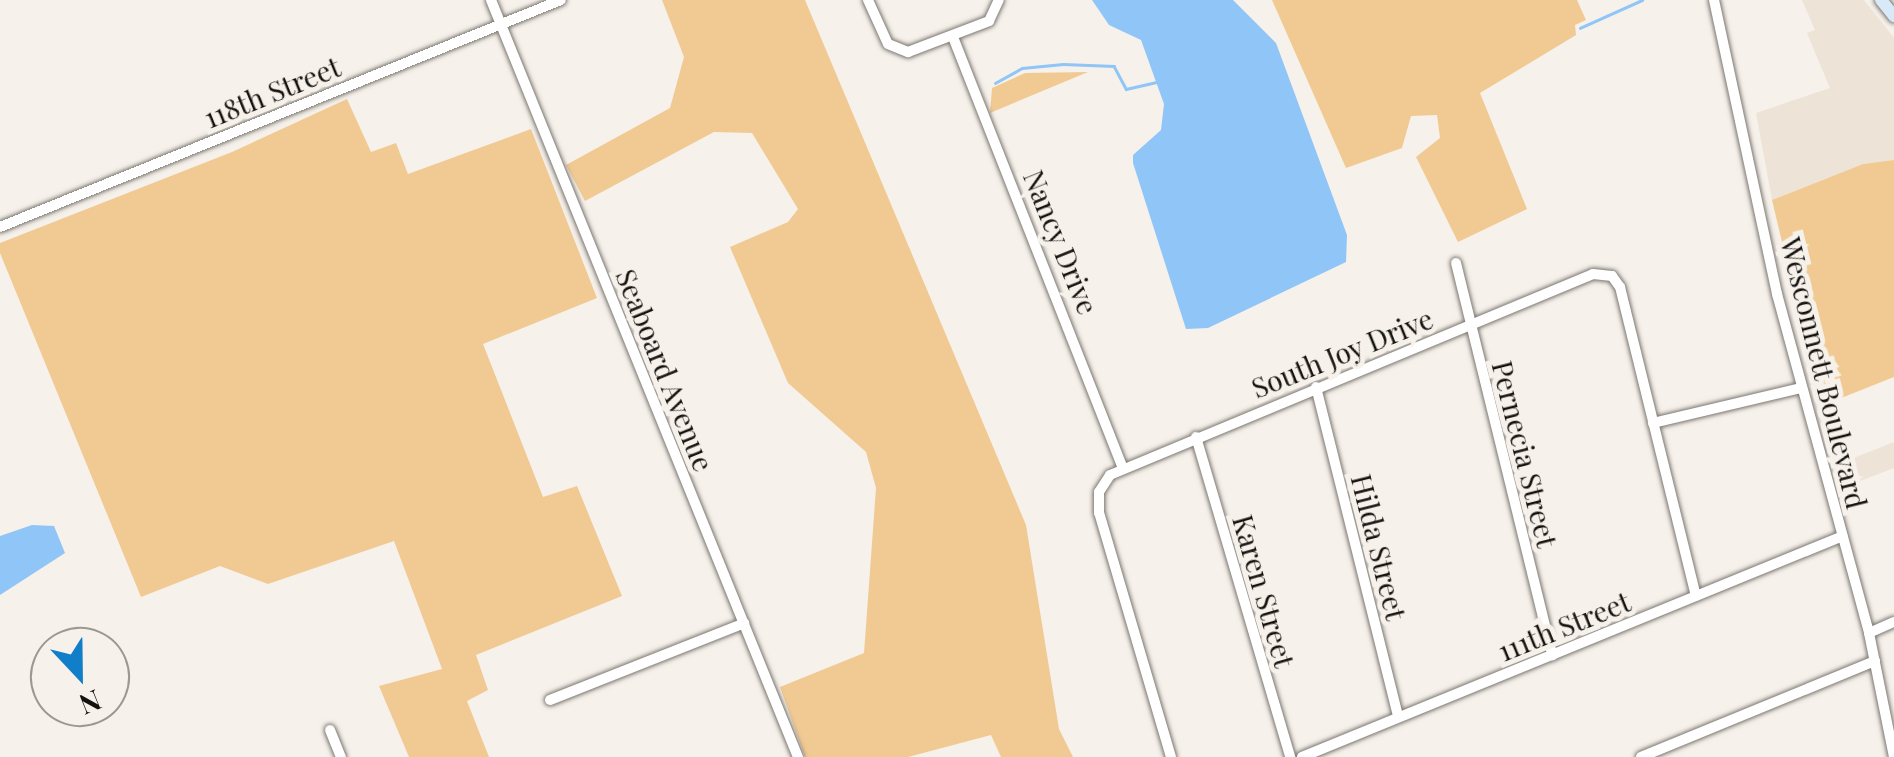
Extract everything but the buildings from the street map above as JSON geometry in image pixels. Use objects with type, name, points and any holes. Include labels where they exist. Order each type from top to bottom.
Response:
[{"type":"main road","points":[[1881,0],[1894,16]]},
{"type":"street","name":"Seaboard Avenue","points":[[491,0],[798,757]]},
{"type":"street","name":"118th Street","points":[[0,227],[561,0]]},
{"type":"street","points":[[868,0],[883,36],[898,50],[916,51],[995,15],[999,0]]},
{"type":"street","name":"Wesconnett Boulevard","points":[[1714,0],[1801,388],[1869,633],[1894,757]]},
{"type":"street","name":"Nancy Drive","points":[[953,36],[1122,467]]},
{"type":"street","name":"Pernecia Street","points":[[1456,263],[1552,655]]},
{"type":"street","name":"South Joy Drive","points":[[1171,757],[1099,513],[1099,492],[1122,467],[1593,274],[1612,276],[1620,287],[1653,423]]},
{"type":"street","name":"Hilda Street","points":[[1316,388],[1398,717]]},
{"type":"street","points":[[1696,596],[1653,423],[1801,388]]},
{"type":"street","name":"Karen Street","points":[[1196,437],[1290,757]]},
{"type":"street","name":"111th Street","points":[[1302,757],[1843,536]]},
{"type":"street","points":[[1869,633],[1894,622]]},
{"type":"street","points":[[550,700],[744,623]]},
{"type":"street","points":[[1640,757],[1875,662]]},
{"type":"street","points":[[330,730],[340,757]]},
{"type":"shaded area","points":[[662,0],[805,0],[1026,525],[1059,729],[1073,757],[1001,757],[991,735],[908,757],[805,757],[780,687],[864,653],[876,488],[866,452],[788,383],[730,247],[788,222],[798,209],[752,133],[714,132],[585,201],[566,165],[670,108],[684,57]]},
{"type":"shaded area","points":[[1272,0],[1577,0],[1586,20],[1575,25],[1576,35],[1480,93],[1527,209],[1458,242],[1416,157],[1440,138],[1437,115],[1411,116],[1402,148],[1346,168]]},
{"type":"shaded area","points":[[1802,0],[1864,0],[1894,38],[1894,160],[1863,164],[1772,200],[1756,113],[1830,88],[1807,33],[1815,30]]},
{"type":"shaded area","points":[[1088,72],[990,113],[992,88],[1025,73]]},
{"type":"shaded area","points":[[347,99],[371,152],[396,143],[408,174],[531,129],[597,298],[483,344],[543,497],[577,486],[622,596],[476,655],[488,690],[467,701],[489,757],[409,757],[379,686],[442,669],[394,541],[268,584],[220,566],[141,597],[0,253],[0,243],[232,152]]},
{"type":"shaded area","points":[[1894,160],[1894,377],[1821,406],[1772,200],[1863,164]]},
{"type":"shaded area","points":[[1894,442],[1894,468],[1844,487],[1841,463]]},
{"type":"water","points":[[1092,0],[1233,0],[1276,43],[1347,235],[1346,262],[1208,328],[1186,329],[1133,163],[1133,155],[1161,130],[1164,104],[1141,40],[1109,25]]},
{"type":"water","points":[[32,525],[54,526],[65,553],[0,595],[0,536]]},
{"type":"waterway","points":[[1580,28],[1642,0]]},
{"type":"waterway","points":[[995,83],[1022,68],[1063,64],[1114,66],[1126,89],[1157,82]]}]
